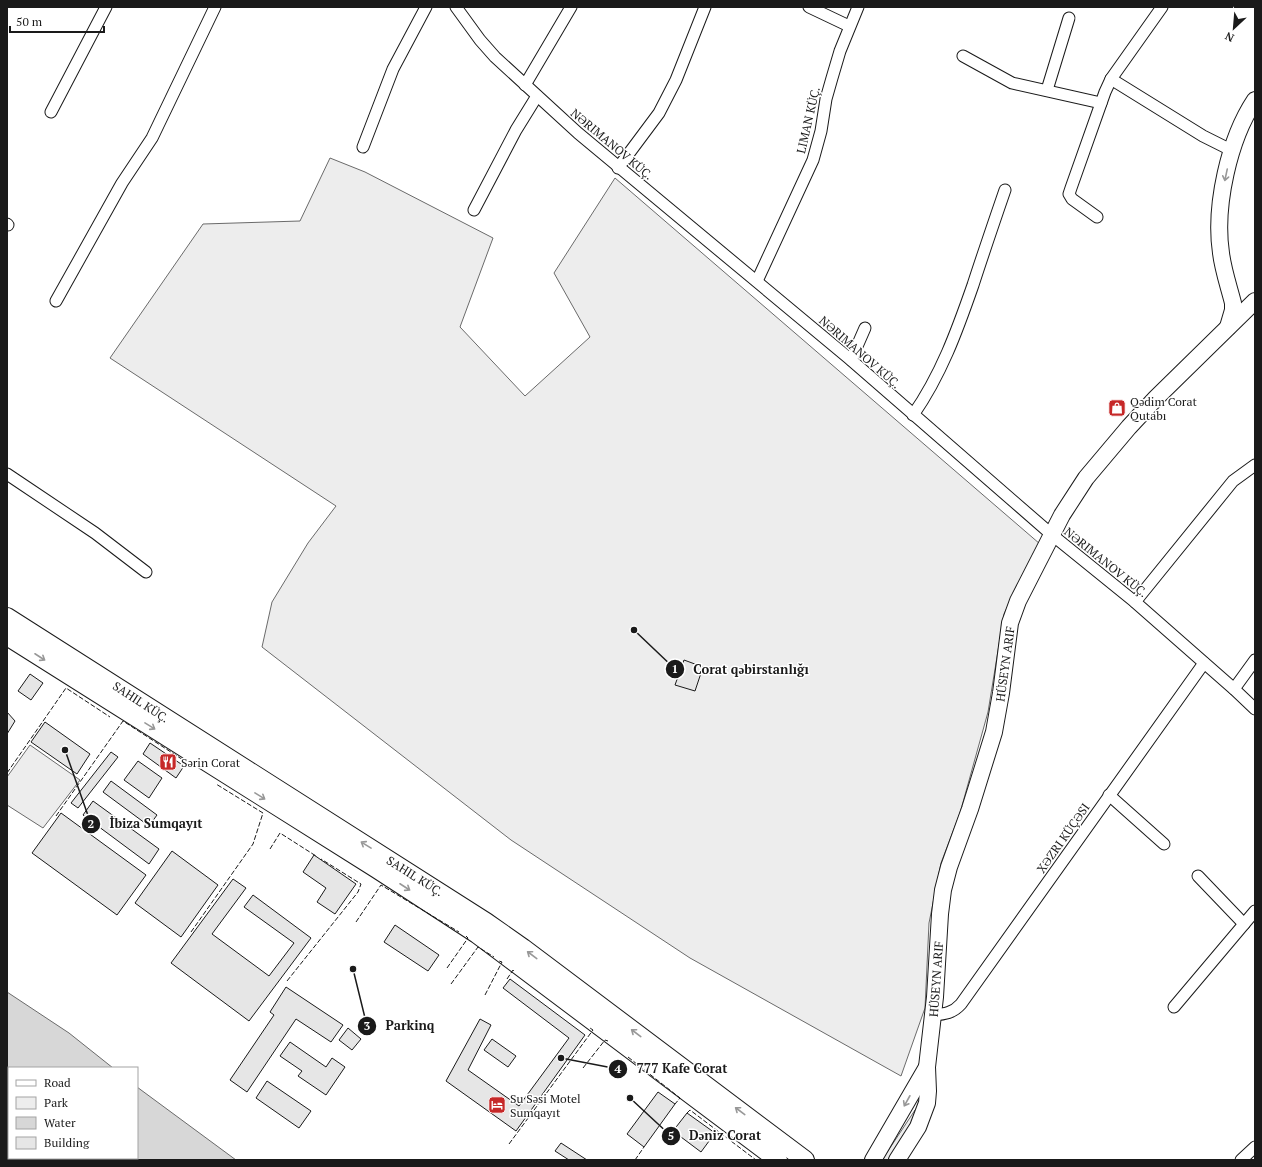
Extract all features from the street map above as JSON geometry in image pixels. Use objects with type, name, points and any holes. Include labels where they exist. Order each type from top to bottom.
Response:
[{"type":"main road","name":"SAHIL KÜÇ.","points":[[7,617],[486,922],[530,953],[805,1160]]},
{"type":"main road","name":"SAHIL KÜÇ.","points":[[7,636],[377,869],[477,934],[778,1160]]},
{"type":"street","points":[[52,112],[106,7]]},
{"type":"street","points":[[56,301],[122,183],[155,133],[215,7]]},
{"type":"street","points":[[363,147],[393,69],[426,7]]},
{"type":"street","name":"NƏRIMANOV KÜÇ.","points":[[456,7],[480,40],[525,85],[618,168],[851,360],[1051,534],[1135,602],[1255,709]]},
{"type":"street","points":[[525,85],[572,7]]},
{"type":"street","points":[[618,168],[659,113],[673,87],[705,7]]},
{"type":"street","points":[[809,7],[849,26]]},
{"type":"street","name":"LIMAN KÜÇ.","points":[[757,281],[794,203],[817,148],[826,99],[840,51],[858,7]]},
{"type":"street","points":[[1097,216],[1072,199],[1069,194],[1111,78],[1162,7]]},
{"type":"street","points":[[1047,90],[1069,18]]},
{"type":"street","points":[[963,56],[1012,83],[1101,103]]},
{"type":"street","points":[[1111,78],[1203,136],[1232,150]]},
{"type":"street","points":[[474,210],[516,130],[537,96]]},
{"type":"street","points":[[1228,327],[1233,310],[1233,303],[1220,252],[1219,220],[1225,178],[1232,150],[1240,127],[1255,100]]},
{"type":"street","points":[[914,415],[926,398],[956,335],[1005,190]]},
{"type":"street","points":[[1230,292],[1238,299],[1245,301],[1255,300]]},
{"type":"street","name":"HÜSEYN ARIF","points":[[926,1067],[933,1016],[943,890],[949,867],[970,809],[994,732],[1001,693],[1010,623],[1018,601],[1051,534],[1073,496],[1086,478],[1129,427],[1156,398],[1255,300]]},
{"type":"street","points":[[851,360],[865,328]]},
{"type":"street","points":[[1135,602],[1233,481],[1255,465]]},
{"type":"street","points":[[7,474],[94,533],[146,572]]},
{"type":"street","points":[[1234,689],[1255,660]]},
{"type":"street","name":"XƏZRI KÜÇƏSI","points":[[933,1016],[950,1013],[961,1004],[1204,663]]},
{"type":"street","points":[[1109,795],[1164,844]]},
{"type":"street","points":[[1198,876],[1244,924]]},
{"type":"street","points":[[1174,1007],[1255,911]]},
{"type":"street","points":[[873,1160],[926,1067]]},
{"type":"street","points":[[897,1160],[912,1138],[924,1115],[928,1091],[926,1067]]},
{"type":"street","points":[[1241,1160],[1255,1147]]},
{"type":"green space","points":[[330,158],[365,172],[493,238],[460,327],[525,396],[590,337],[554,273],[615,178],[1040,544],[1022,576],[1004,614],[988,712],[960,813],[941,863],[929,923],[925,1008],[901,1076],[690,958],[511,840],[262,647],[272,602],[308,543],[336,506],[110,358],[203,224],[300,221]]},
{"type":"green space","points":[[30,745],[80,780],[43,828],[7,805],[7,777]]},
{"type":"green space","points":[[915,1110],[916,1115],[888,1160],[882,1160]]},
{"type":"water","points":[[7,992],[69,1033],[112,1067],[8,1067],[8,1159],[138,1159],[138,1088],[236,1160],[7,1160]]},
{"type":"building","points":[[684,660],[703,667],[695,691],[675,685]]},
{"type":"building","points":[[30,674],[43,683],[31,700],[18,691]]},
{"type":"building","points":[[7,712],[15,721],[7,734]]},
{"type":"building","points":[[45,722],[90,754],[77,774],[31,742]]},
{"type":"building","points":[[150,743],[184,766],[176,778],[143,754]]},
{"type":"building","points":[[111,752],[118,757],[78,808],[71,803]]},
{"type":"building","points":[[138,761],[162,778],[149,798],[124,780]]},
{"type":"building","points":[[111,781],[157,815],[149,826],[103,792]]},
{"type":"building","points":[[93,801],[159,849],[149,864],[83,815]]},
{"type":"building","points":[[61,813],[146,875],[117,915],[32,853]]},
{"type":"building","points":[[172,851],[218,885],[181,937],[135,903]]},
{"type":"building","points":[[314,855],[356,884],[335,914],[317,902],[326,888],[303,872]]},
{"type":"building","points":[[233,879],[246,888],[212,934],[269,976],[294,943],[244,907],[253,895],[311,938],[249,1021],[171,963]]},
{"type":"building","points":[[395,925],[439,955],[428,971],[384,942]]},
{"type":"building","points":[[510,979],[585,1035],[516,1131],[446,1081],[480,1019],[491,1025],[468,1070],[519,1106],[569,1038],[503,988]]},
{"type":"building","points":[[286,987],[343,1025],[331,1042],[296,1019],[247,1092],[230,1080],[274,1015],[270,1012]]},
{"type":"building","points":[[348,1028],[361,1039],[352,1050],[339,1040]]},
{"type":"building","points":[[492,1039],[516,1056],[508,1067],[484,1050]]},
{"type":"building","points":[[290,1042],[326,1067],[332,1058],[345,1067],[326,1095],[298,1076],[302,1071],[280,1056]]},
{"type":"building","points":[[267,1081],[311,1111],[299,1128],[256,1098]]},
{"type":"building","points":[[658,1092],[675,1104],[644,1147],[627,1134]]},
{"type":"building","points":[[687,1113],[715,1133],[701,1152],[673,1131]]},
{"type":"building","points":[[561,1143],[587,1160],[569,1160],[555,1151]]},
{"type":"fence","points":[[7,773],[66,688],[110,717]]},
{"type":"fence","points":[[56,816],[123,721],[194,767]]},
{"type":"fence","points":[[191,932],[253,844],[263,813],[216,784]]},
{"type":"fence","points":[[270,849],[280,833],[316,856]]},
{"type":"fence","points":[[287,981],[358,892],[361,884],[321,859]]},
{"type":"fence","points":[[356,922],[381,885],[459,932]]},
{"type":"fence","points":[[447,968],[468,938],[466,936]]},
{"type":"fence","points":[[451,984],[478,947],[494,957]]},
{"type":"fence","points":[[485,995],[502,962],[499,961]]},
{"type":"fence","points":[[507,979],[513,970],[515,972]]},
{"type":"fence","points":[[509,1144],[593,1030],[590,1028]]},
{"type":"fence","points":[[583,1068],[605,1040],[608,1041]]},
{"type":"fence","points":[[628,1057],[680,1098],[675,1104]]},
{"type":"fence","points":[[687,1113],[690,1110],[756,1160]]},
{"type":"fence","points":[[635,1160],[644,1147]]},
{"type":"place","name":"Qədim Corat Qutabı","points":[[1117,408]]},
{"type":"place","name":"Corat qəbirstanlığı","points":[[634,630]]},
{"type":"place","name":"İbiza Sumqayıt","points":[[65,750]]},
{"type":"place","name":"Sərin Corat","points":[[168,762]]},
{"type":"place","name":"Parkinq","points":[[353,969]]},
{"type":"place","name":"777 Kafe Corat","points":[[561,1058]]},
{"type":"place","name":"Dəniz Corat","points":[[630,1098]]},
{"type":"place","name":"Su Səsi Motel Sumqayıt","points":[[497,1105]]}]
